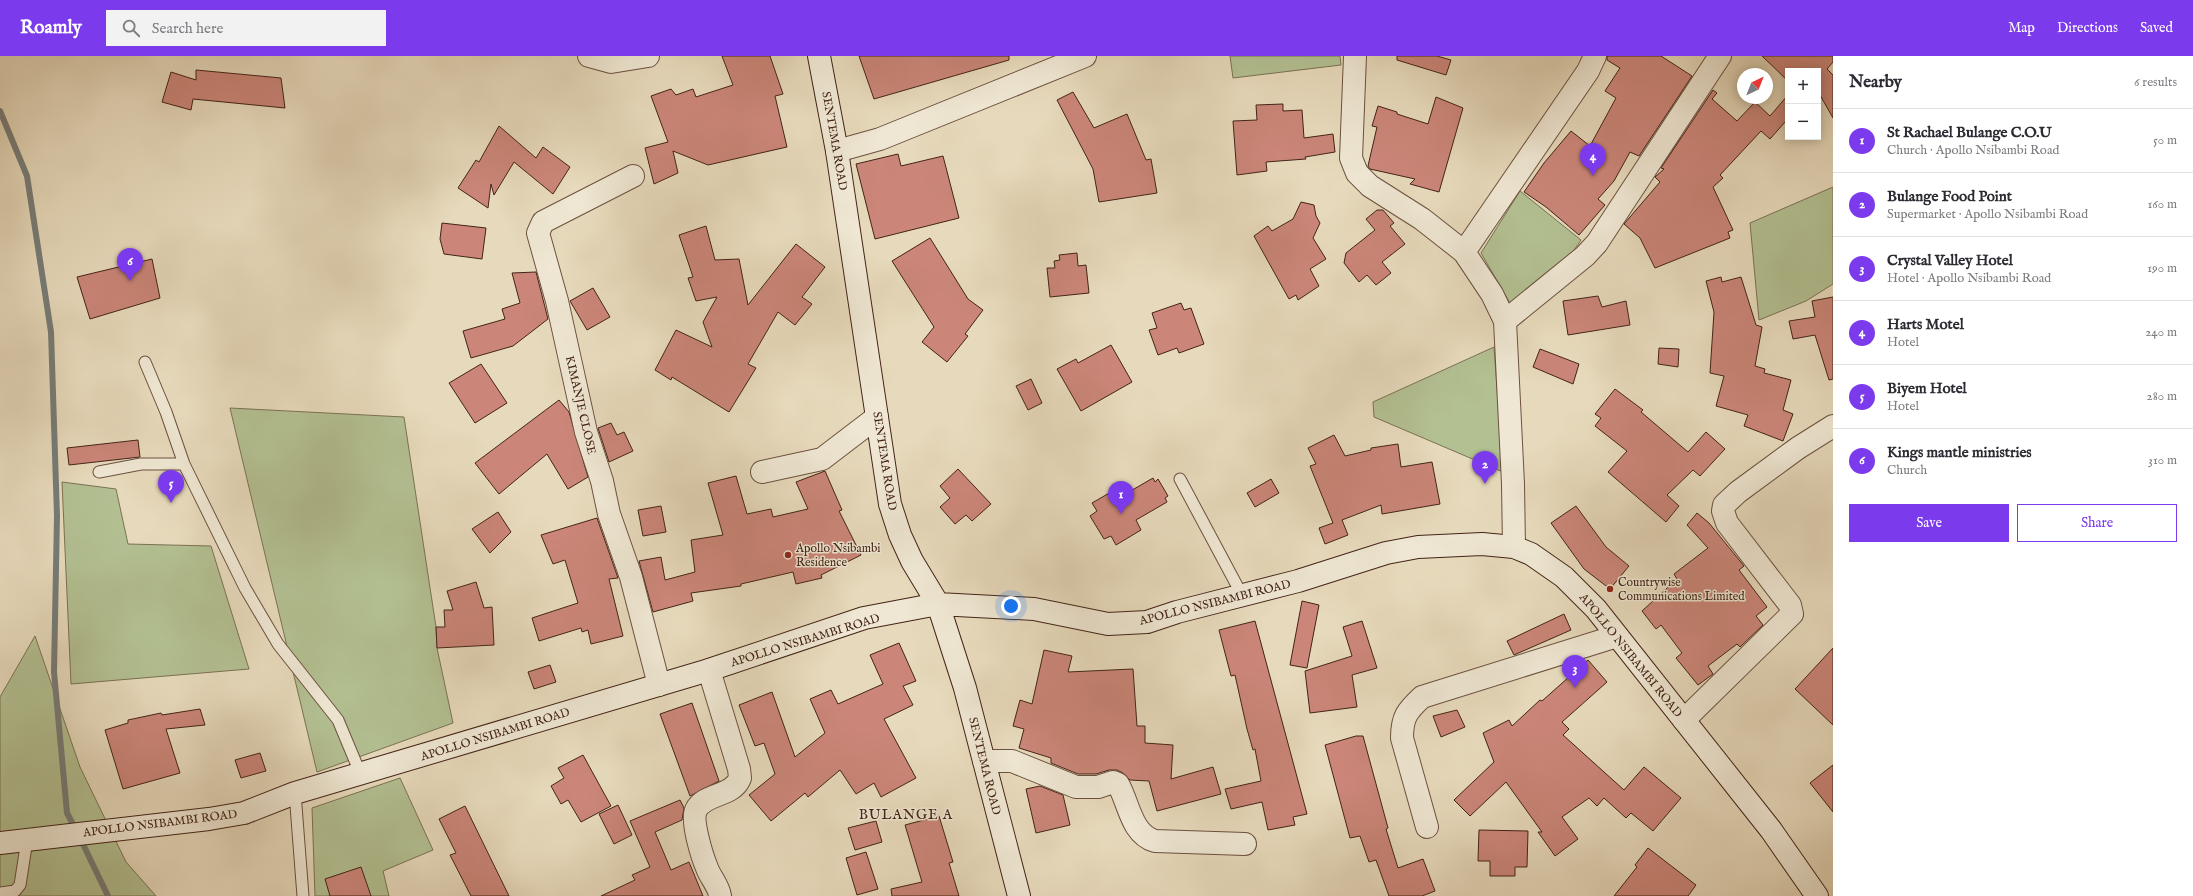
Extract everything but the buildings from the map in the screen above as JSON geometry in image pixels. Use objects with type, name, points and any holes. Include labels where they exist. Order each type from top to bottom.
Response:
[{"type":"street","points":[[589,56],[611,62],[648,56]]},
{"type":"street","name":"SENTEMA ROAD","points":[[819,56],[837,151],[890,504],[900,535],[912,561],[938,604],[965,688],[1019,896]]},
{"type":"street","points":[[837,151],[880,138],[1085,56]]},
{"type":"street","points":[[1355,56],[1351,158],[1356,173],[1370,186],[1422,219],[1464,252],[1492,294],[1505,321],[1513,484],[1514,547]]},
{"type":"street","points":[[1464,252],[1588,71],[1595,56]]},
{"type":"street","points":[[1505,321],[1585,256],[1597,243],[1720,56]]},
{"type":"street","name":"KIMANJE CLOSE","points":[[633,176],[543,222],[538,233],[557,301],[586,432],[602,481],[609,514],[631,577],[659,685]]},
{"type":"street","points":[[762,472],[822,459],[878,417]]},
{"type":"street","points":[[1684,720],[1792,614],[1790,605],[1727,523],[1723,512],[1724,505],[1738,492],[1798,448],[1833,426]]},
{"type":"street","name":"APOLLO NSIBAMBI ROAD","points":[[0,843],[209,819],[244,812],[295,793],[709,670],[864,618],[938,604],[1034,609],[1108,624],[1147,622],[1298,582],[1386,553],[1418,547],[1482,544],[1514,547],[1530,554],[1569,582],[1596,609],[1771,830],[1817,896]]},
{"type":"street","points":[[1427,827],[1402,738],[1402,724],[1408,710],[1422,697],[1617,636]]},
{"type":"street","points":[[709,670],[740,769],[740,778],[733,788],[708,800],[696,809],[694,818],[707,868],[720,896]]},
{"type":"street","points":[[984,761],[1012,761],[1076,787],[1098,787],[1113,782],[1118,784],[1133,820],[1147,838],[1155,841],[1245,844]]},
{"type":"lane","points":[[145,362],[166,412],[184,464],[245,588],[278,644],[338,720],[361,774]]},
{"type":"lane","points":[[99,472],[141,464],[184,464]]},
{"type":"lane","points":[[1180,480],[1242,596]]},
{"type":"lane","points":[[295,793],[303,896]]},
{"type":"lane","points":[[0,893],[15,891],[20,886],[27,840]]},
{"type":"green space","points":[[1230,56],[1340,56],[1341,65],[1233,78]]},
{"type":"green space","points":[[1833,187],[1833,284],[1806,301],[1759,320],[1750,223]]},
{"type":"green space","points":[[1520,191],[1581,240],[1568,259],[1514,310],[1481,253]]},
{"type":"green space","points":[[1494,347],[1503,472],[1374,417],[1373,402]]},
{"type":"green space","points":[[230,408],[404,417],[436,627],[437,648],[453,723],[317,772]]},
{"type":"green space","points":[[62,482],[116,489],[128,544],[211,546],[249,669],[71,684]]},
{"type":"green space","points":[[35,636],[80,767],[126,862],[156,896],[0,896],[0,697]]},
{"type":"green space","points":[[400,778],[433,850],[383,871],[389,896],[315,896],[312,808]]},
{"type":"waterway","points":[[0,111],[27,176],[51,332],[57,516],[54,672],[67,813],[76,830]]},
{"type":"waterway","points":[[80,838],[108,896]]},
{"type":"place","name":"Harts Motel","points":[[1593,176]]},
{"type":"place","name":"Kings mantle ministries","points":[[130,281]]},
{"type":"place","name":"Bulange Food Point","points":[[1485,484]]},
{"type":"place","name":"Biyem Hotel","points":[[171,503]]},
{"type":"place","name":"St Rachael Bulange C.O.U","points":[[1121,514]]},
{"type":"place","name":"Apollo Nsibambi Residence","points":[[788,555]]},
{"type":"place","name":"Countrywise Communications Limited","points":[[1610,589]]},
{"type":"place","name":"Crystal Valley Hotel","points":[[1575,688]]},
{"type":"district","name":"BULANGE A","points":[[906,814]]}]
